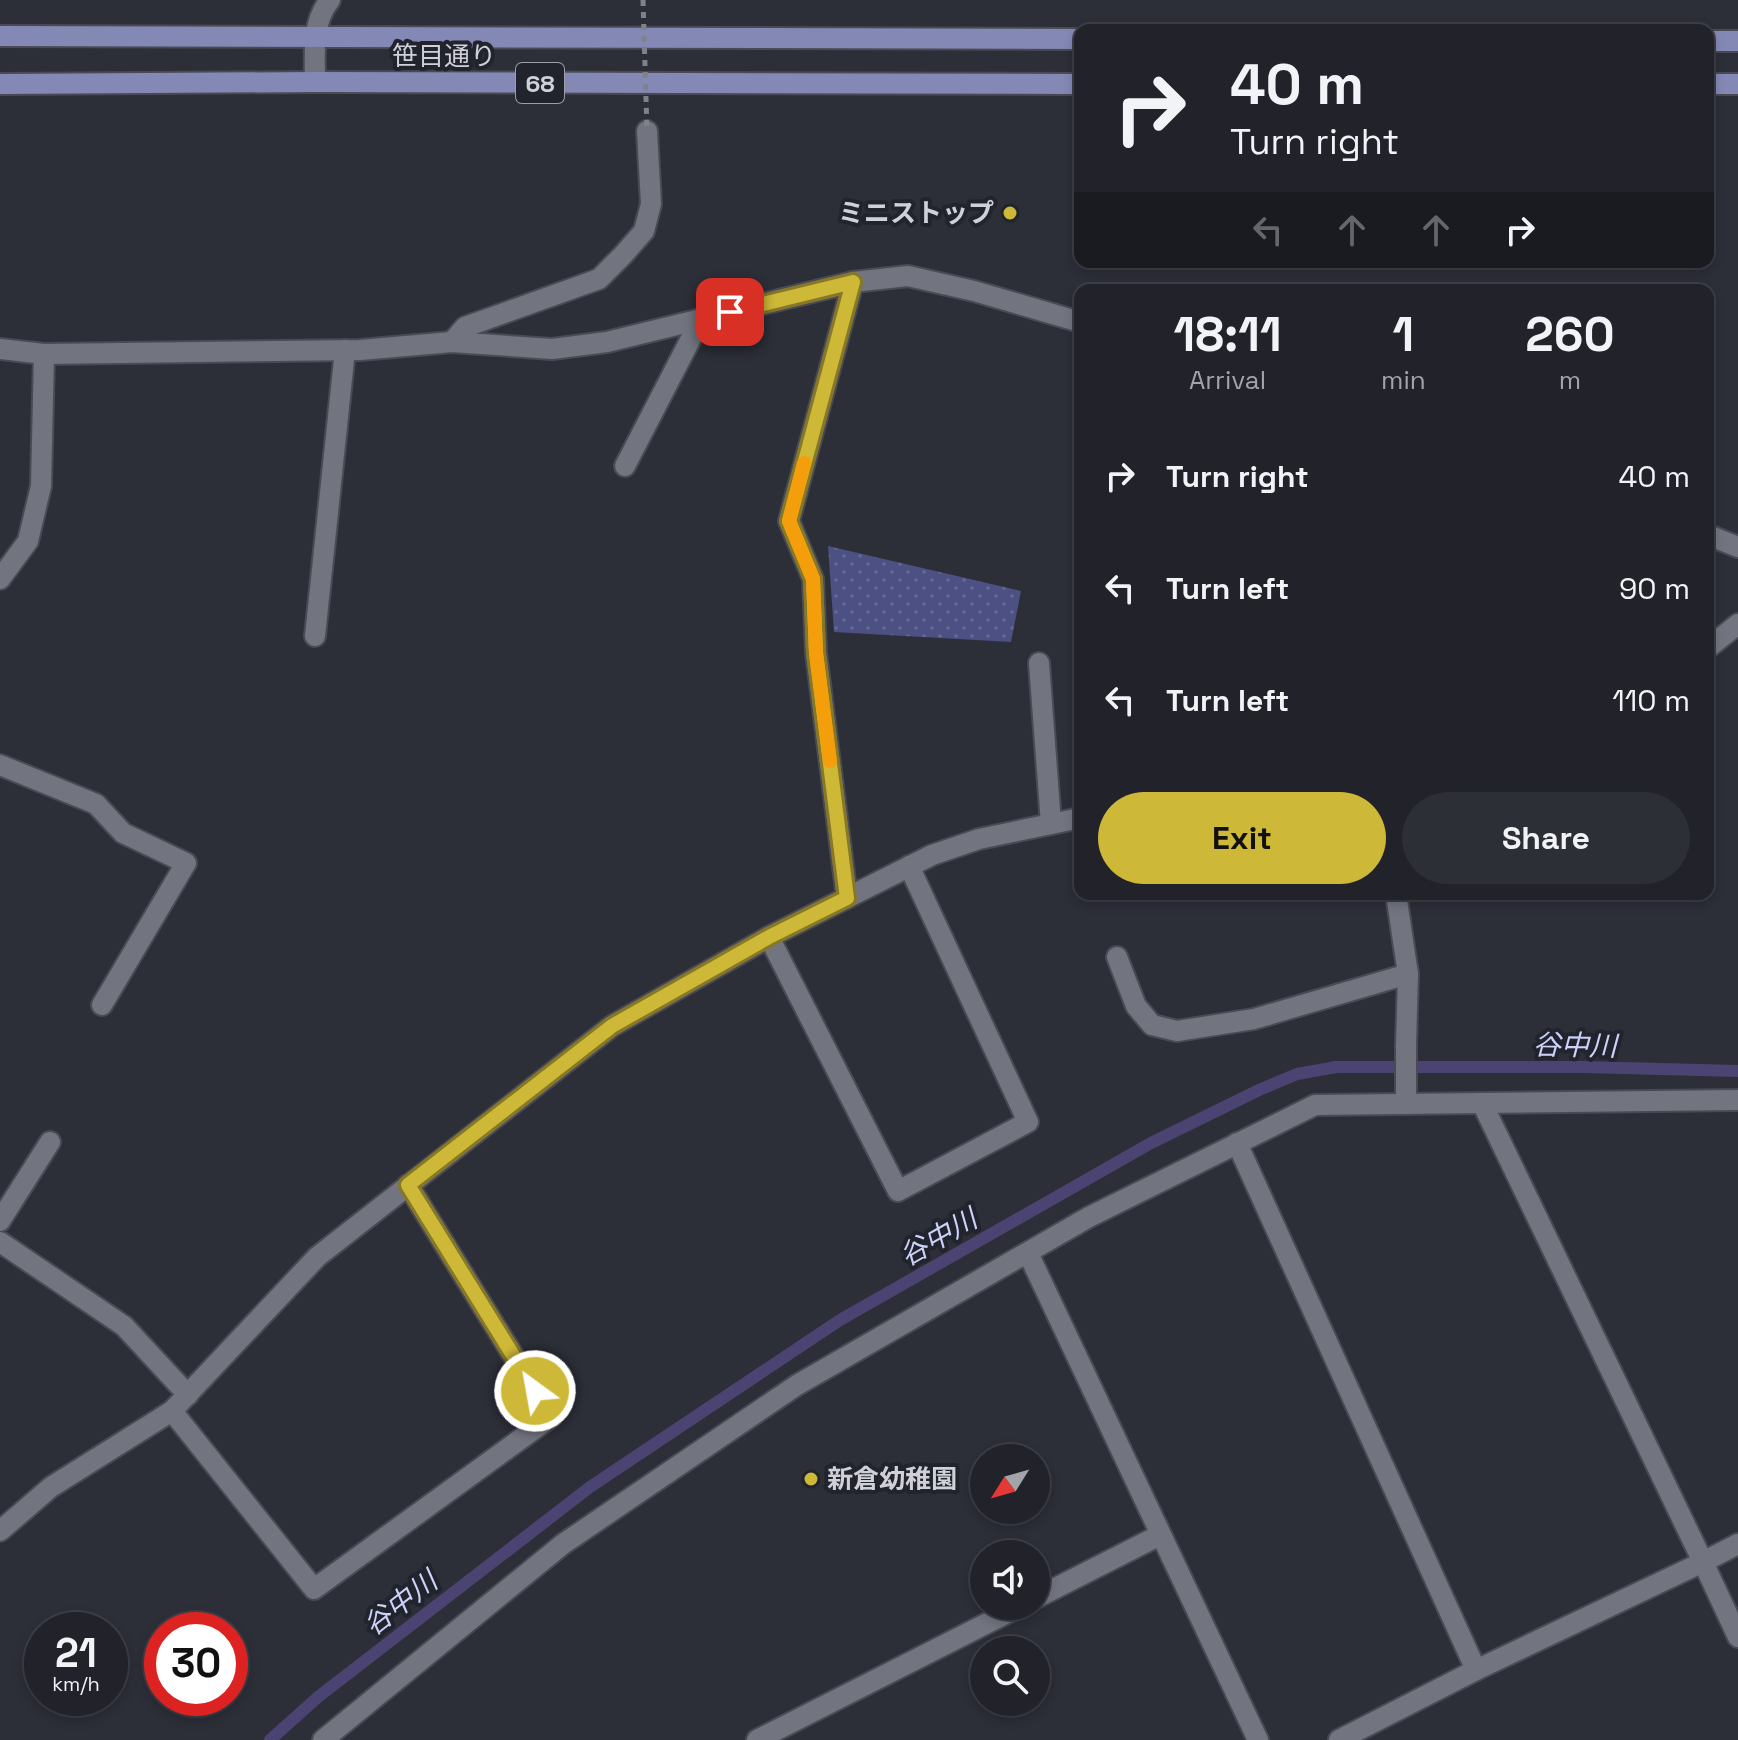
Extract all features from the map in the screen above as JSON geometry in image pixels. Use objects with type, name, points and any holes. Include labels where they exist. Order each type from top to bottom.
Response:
[{"type":"main road","name":"笹目通り","points":[[0,36],[1074,39]]},
{"type":"main road","points":[[1714,41],[1738,41]]},
{"type":"main road","name":"笹目通り","points":[[0,84],[1074,84]]},
{"type":"main road","points":[[1714,84],[1738,84]]},
{"type":"street","points":[[315,82],[315,36],[330,0]]},
{"type":"street","points":[[452,342],[465,327],[599,279],[623,255],[644,231],[651,204],[647,131]]},
{"type":"street","points":[[0,349],[44,354],[345,350],[452,342],[552,349],[607,342],[853,282],[908,276],[974,291],[1074,320]]},
{"type":"street","points":[[847,898],[816,653],[813,579],[789,521],[853,282]]},
{"type":"street","points":[[625,466],[701,319]]},
{"type":"street","points":[[315,636],[345,350]]},
{"type":"street","points":[[0,579],[28,541],[41,486],[44,354]]},
{"type":"street","points":[[1714,537],[1738,547]]},
{"type":"street","points":[[1714,643],[1738,624]]},
{"type":"street","points":[[1039,663],[1051,824]]},
{"type":"street","points":[[0,765],[96,804],[123,833],[186,863],[102,1005]]},
{"type":"street","points":[[0,1531],[51,1487],[172,1411],[317,1257],[612,1026],[769,937],[932,855],[979,839],[1074,819]]},
{"type":"street","points":[[769,937],[898,1191],[1028,1122],[909,866]]},
{"type":"street","points":[[1397,900],[1408,974],[1406,1094]]},
{"type":"street","points":[[1117,957],[1136,1006],[1152,1025],[1177,1031],[1254,1019],[1408,974]]},
{"type":"street","points":[[323,1740],[563,1544],[797,1385],[1089,1217],[1315,1105],[1406,1094],[1482,1103],[1738,1100]]},
{"type":"street","points":[[1482,1103],[1738,1637]]},
{"type":"street","points":[[0,1221],[50,1142]]},
{"type":"street","points":[[1237,1143],[1476,1670]]},
{"type":"street","points":[[172,1411],[314,1589],[551,1417],[408,1185]]},
{"type":"street","points":[[0,1242],[124,1326],[188,1395]]},
{"type":"street","points":[[1028,1253],[1258,1740]]},
{"type":"street","points":[[1050,1591],[1160,1535]]},
{"type":"street","points":[[1339,1740],[1476,1670],[1738,1544]]},
{"type":"street","points":[[757,1740],[993,1620]]},
{"type":"path","points":[[643,0],[647,131]]},
{"type":"shaded area","points":[[828,546],[1021,591],[1011,642],[834,632]]},
{"type":"waterway","name":"谷中川","points":[[270,1740],[318,1697],[590,1487],[840,1320],[1151,1143],[1259,1090],[1297,1074],[1336,1067],[1584,1067],[1738,1071]]},
{"type":"slow traffic","points":[[804,463],[789,521],[813,579],[816,653],[830,761]]},
{"type":"place","name":"ミニストップ","points":[[1010,213]]},
{"type":"place","name":"新倉幼稚園","points":[[811,1479]]},
{"type":"route","points":[[535,1391],[408,1185],[612,1026],[769,937],[847,898],[816,653],[813,579],[789,521],[853,282],[730,312]]}]
